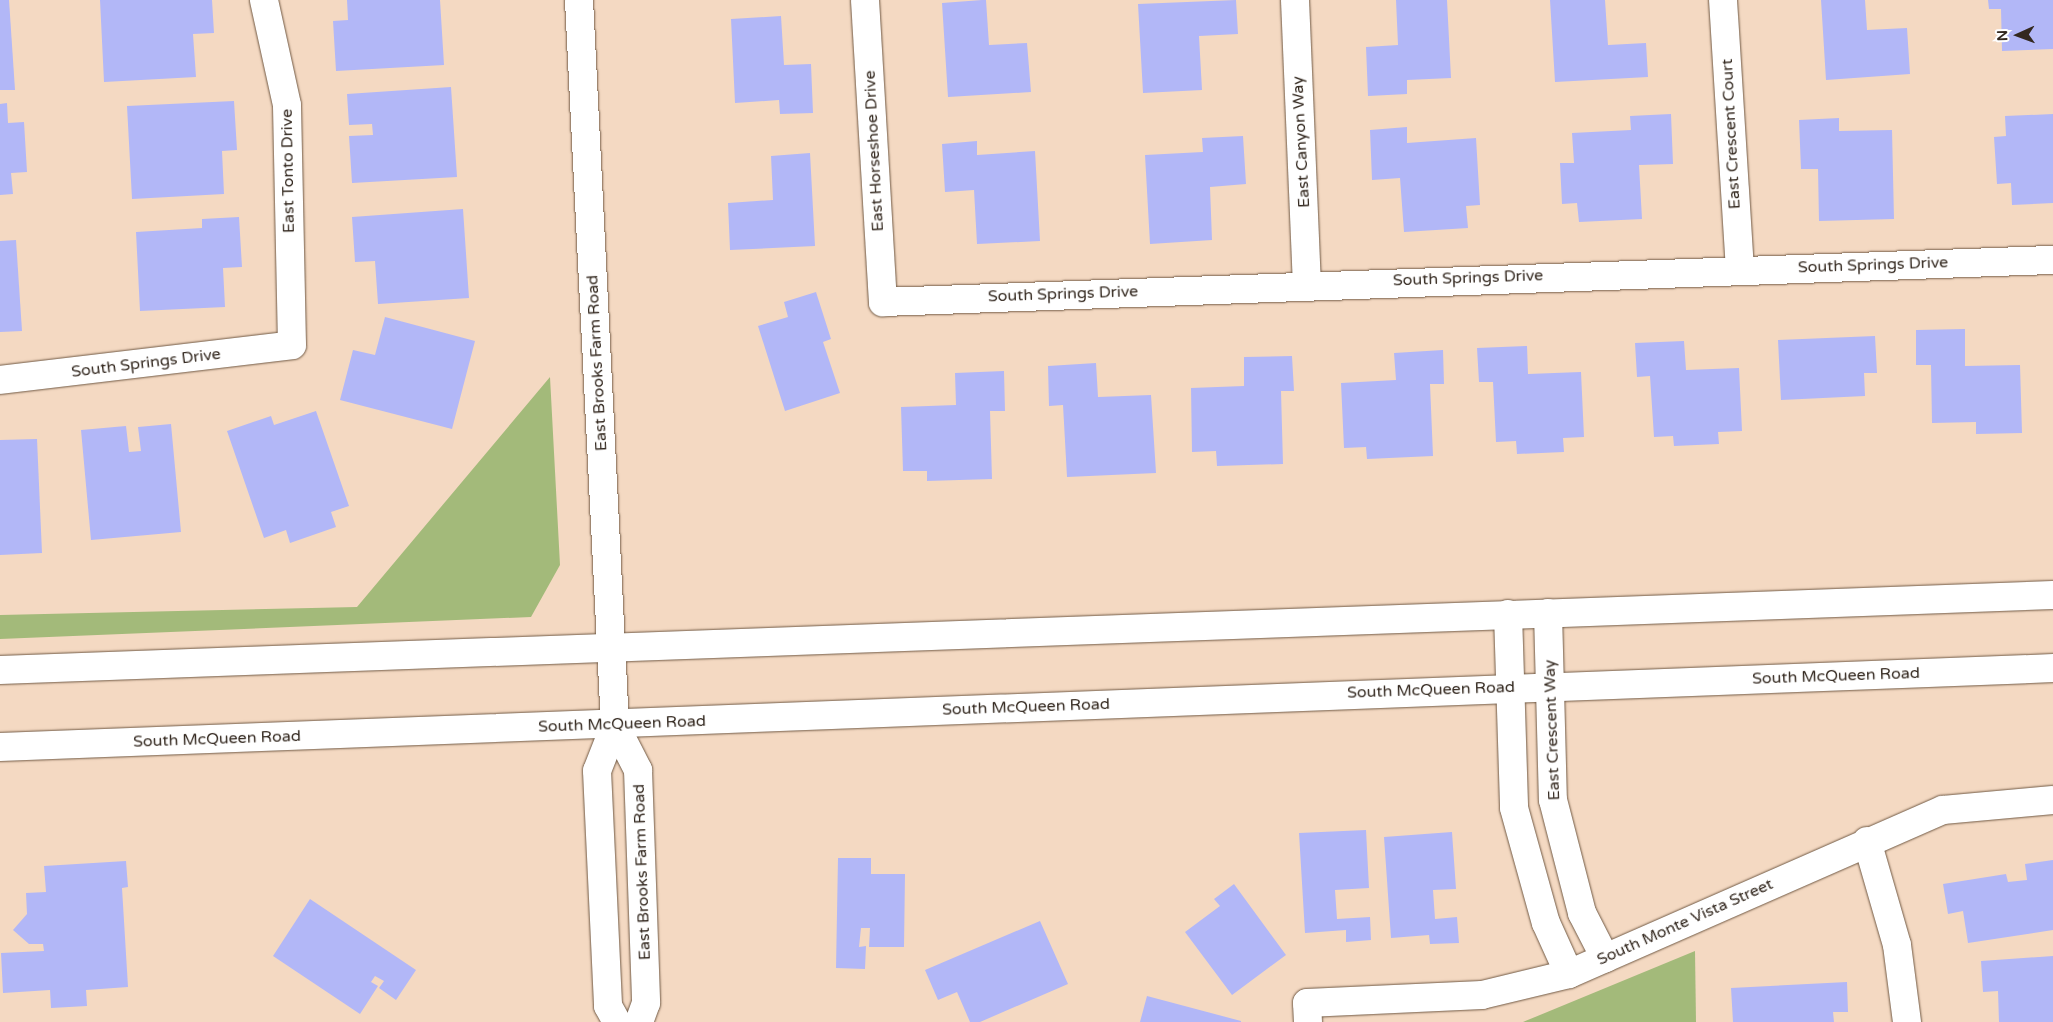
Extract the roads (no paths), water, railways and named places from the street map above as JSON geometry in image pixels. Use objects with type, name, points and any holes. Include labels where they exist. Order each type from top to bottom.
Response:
[{"type":"street","name":"East Tonto Drive","points":[[264,0],[287,105],[292,345]]},
{"type":"street","name":"East Brooks Farm Road","points":[[579,0],[616,725],[638,770],[646,1003],[639,1022]]},
{"type":"street","name":"East Horseshoe Drive","points":[[865,0],[883,302]]},
{"type":"street","name":"East Canyon Way","points":[[1294,0],[1308,284]]},
{"type":"street","name":"East Crescent Court","points":[[1723,0],[1740,268]]},
{"type":"street","name":"South Springs Drive","points":[[883,302],[1740,268],[2053,260]]},
{"type":"street","name":"South Springs Drive","points":[[0,380],[292,345]]},
{"type":"street","points":[[0,670],[2053,595]]},
{"type":"street","name":"East Crescent Way","points":[[1548,613],[1548,685],[1553,800],[1582,913],[1605,958]]},
{"type":"street","points":[[1508,614],[1514,808],[1546,923],[1569,974]]},
{"type":"street","name":"South McQueen Road","points":[[0,747],[616,725],[1548,685],[2053,668]]},
{"type":"street","name":"East Brooks Farm Road","points":[[616,725],[597,771],[608,1006],[617,1022]]},
{"type":"street","name":"South Monte Vista Street","points":[[1307,1012],[1482,995],[1569,974],[1867,841],[1943,810],[2053,800]]},
{"type":"street","points":[[1867,841],[1897,945],[1907,1022]]},
{"type":"street","points":[[603,897],[643,896]]}]
